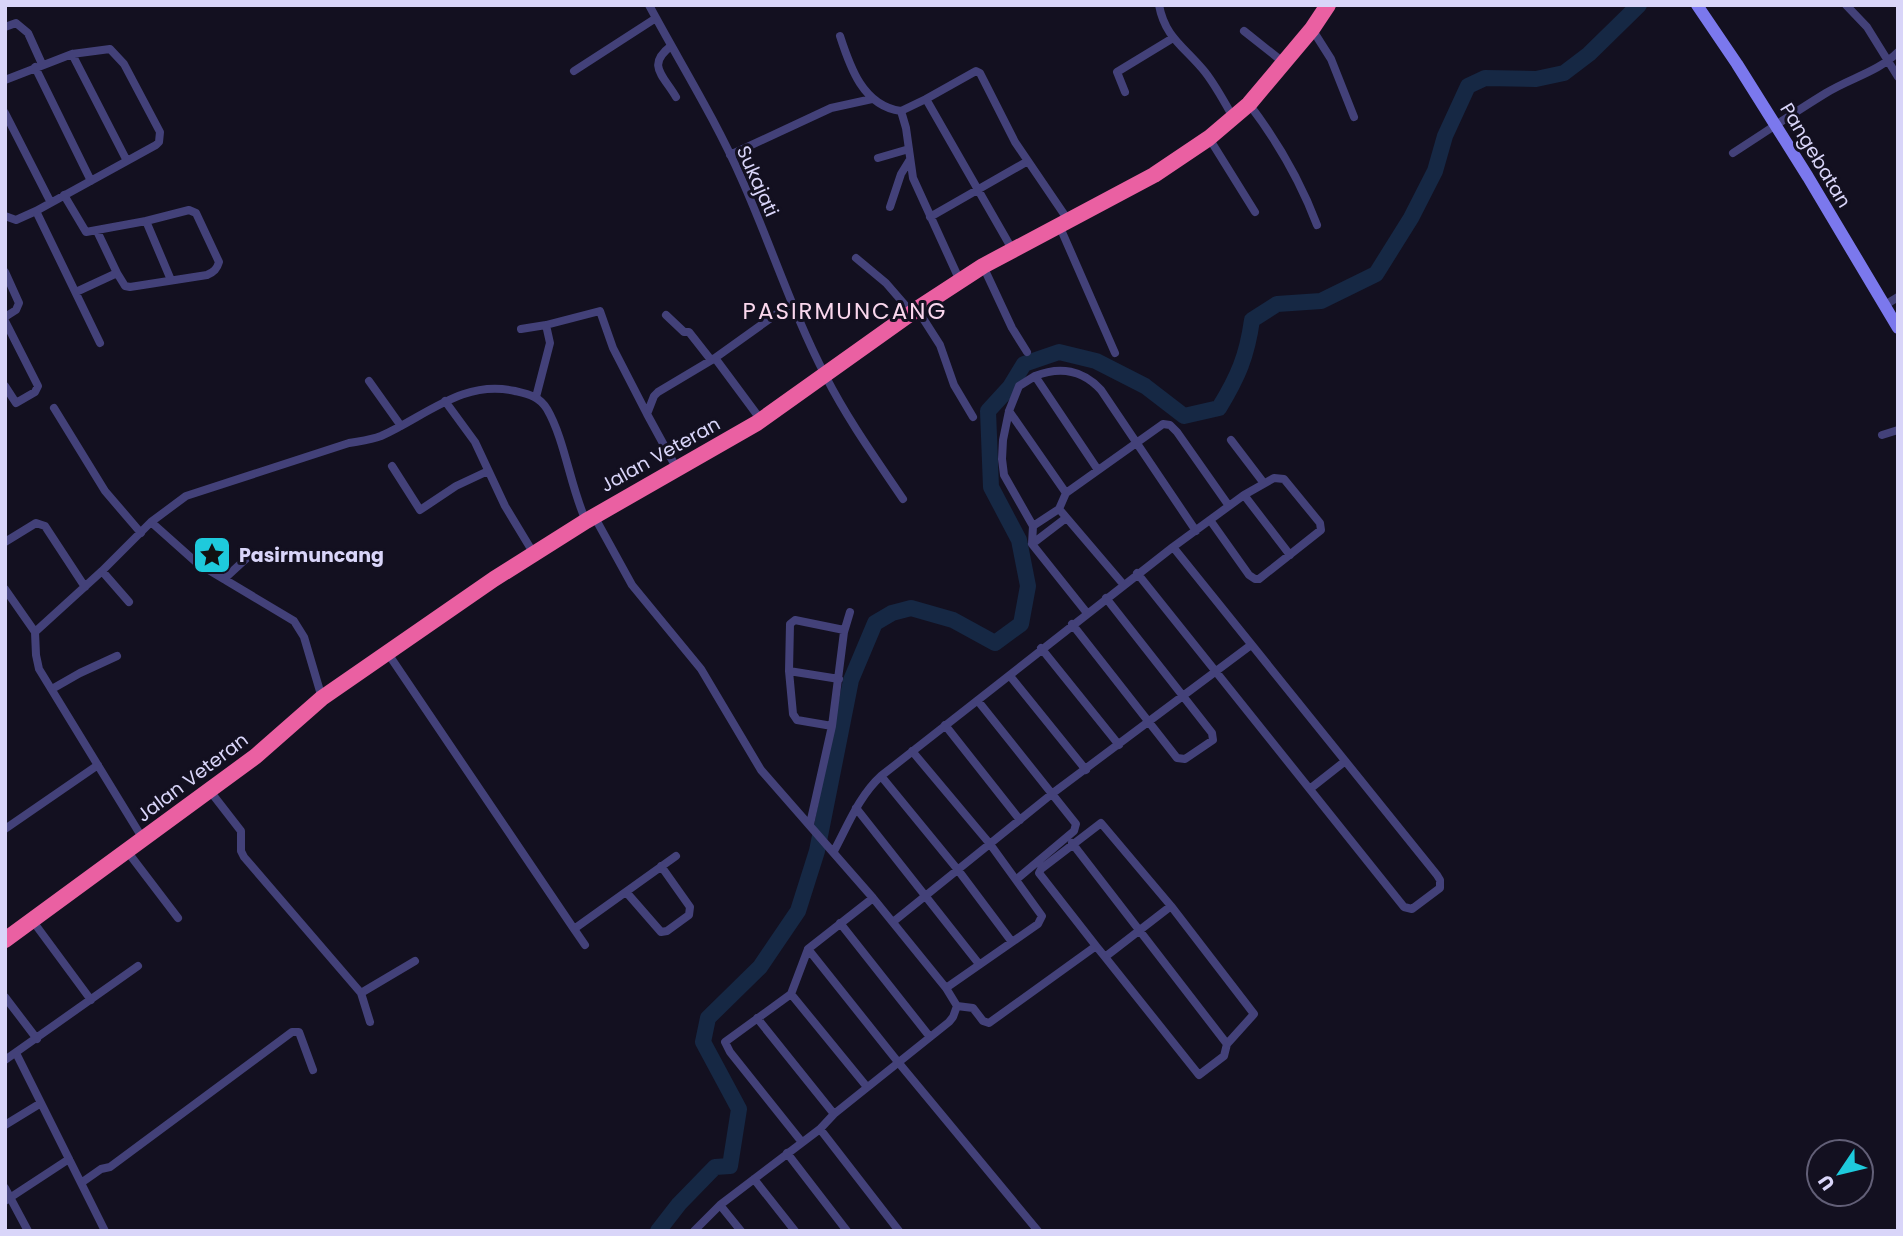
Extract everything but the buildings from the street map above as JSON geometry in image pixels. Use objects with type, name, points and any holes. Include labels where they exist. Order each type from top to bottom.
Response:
[{"type":"highway","name":"Jalan Veteran","points":[[5,940],[256,756],[321,698],[534,554],[590,518],[761,421],[914,311],[983,266],[1154,175],[1209,138],[1249,104],[1312,29],[1323,7]]},
{"type":"street","name":"Sukajati","points":[[649,5],[730,155],[825,375],[903,499]]},
{"type":"street","points":[[1159,5],[1162,21],[1173,38],[1205,72],[1234,118]]},
{"type":"street","points":[[1846,5],[1867,27],[1898,77]]},
{"type":"street","name":"Pangebatan","points":[[1699,6],[1776,125],[1898,328]]},
{"type":"street","points":[[574,71],[656,18]]},
{"type":"street","points":[[5,27],[16,23],[25,28],[38,66],[91,181]]},
{"type":"street","points":[[1312,29],[1331,59],[1354,117]]},
{"type":"street","points":[[1244,31],[1283,62]]},
{"type":"street","points":[[840,36],[853,72],[872,99],[888,108],[901,111],[965,75],[976,71],[980,74],[1015,142],[1064,222],[1115,353]]},
{"type":"street","points":[[1125,92],[1117,72],[1173,38]]},
{"type":"street","points":[[671,46],[659,56],[657,62],[658,69],[676,97]]},
{"type":"street","points":[[5,80],[72,54],[110,49],[124,64],[160,132],[156,145],[36,211],[16,220],[5,216]]},
{"type":"street","points":[[1733,153],[1829,91],[1850,83],[1889,61],[1898,52]]},
{"type":"street","points":[[72,54],[127,161]]},
{"type":"street","points":[[730,155],[831,108],[872,99]]},
{"type":"street","points":[[926,99],[1012,249]]},
{"type":"street","points":[[1249,104],[1290,163],[1317,225]]},
{"type":"street","points":[[901,111],[906,128],[912,178],[960,281]]},
{"type":"street","points":[[5,113],[50,201]]},
{"type":"street","points":[[1209,138],[1255,212]]},
{"type":"street","points":[[878,158],[909,149]]},
{"type":"street","points":[[890,207],[897,182],[909,161]]},
{"type":"street","points":[[930,217],[978,192],[1028,161]]},
{"type":"street","points":[[64,195],[86,232],[179,211],[189,210],[196,213],[219,262],[218,268],[207,275],[125,286],[97,231]]},
{"type":"street","points":[[36,211],[100,343]]},
{"type":"street","points":[[146,220],[171,281]]},
{"type":"street","points":[[856,258],[914,311],[940,345],[954,385],[973,416]]},
{"type":"street","points":[[983,266],[1012,328],[1027,352]]},
{"type":"street","points":[[5,272],[19,303],[16,310],[5,319],[38,386],[35,392],[16,403],[5,386]]},
{"type":"street","points":[[76,292],[117,273]]},
{"type":"street","points":[[1885,305],[1898,297]]},
{"type":"street","points":[[647,414],[654,396],[713,359],[792,303]]},
{"type":"street","points":[[521,329],[601,312],[613,348],[677,469]]},
{"type":"street","points":[[666,315],[684,332],[689,332],[761,421]]},
{"type":"street","points":[[536,397],[550,342],[546,325]]},
{"type":"street","points":[[1087,613],[1032,544],[1033,526],[1004,475],[1003,440],[1009,411],[1019,386],[1046,372],[1070,371],[1092,380],[1196,531]]},
{"type":"street","points":[[1035,376],[1098,470]]},
{"type":"street","points":[[369,381],[401,426]]},
{"type":"street","points":[[35,632],[151,522],[186,496],[349,443],[377,437],[445,401],[472,391],[492,388],[536,397],[552,421],[590,518],[632,585],[695,661],[758,765],[893,922],[946,988],[957,1006]]},
{"type":"street","points":[[445,401],[475,442],[534,554]]},
{"type":"street","points":[[54,408],[105,491],[141,533]]},
{"type":"street","points":[[1009,411],[1066,493]]},
{"type":"street","points":[[1033,526],[1059,509],[1066,493],[1158,426],[1170,425],[1229,506]]},
{"type":"street","points":[[1882,435],[1898,430]]},
{"type":"street","points":[[1231,440],[1263,482]]},
{"type":"street","points":[[392,466],[420,510],[456,486],[488,471]]},
{"type":"street","points":[[832,849],[870,786],[881,776],[1137,573],[1244,495],[1263,482],[1284,478],[1320,523],[1321,530],[1259,579],[1255,579],[1249,575],[1210,520]]},
{"type":"street","points":[[1244,495],[1290,555]]},
{"type":"street","points":[[1059,509],[1123,584]]},
{"type":"street","points":[[1032,544],[1066,517]]},
{"type":"street","points":[[151,522],[197,563],[294,621],[304,637],[321,698]]},
{"type":"street","points":[[5,542],[40,523],[45,526],[85,587]]},
{"type":"street","points":[[1137,573],[1404,907],[1412,909],[1440,888],[1437,875],[1173,547]]},
{"type":"street","points":[[224,579],[249,556]]},
{"type":"street","points":[[102,571],[129,602]]},
{"type":"street","points":[[5,589],[35,632],[39,669],[143,839]]},
{"type":"street","points":[[1072,624],[1179,760],[1185,759],[1213,740],[1212,733],[1106,598]]},
{"type":"street","points":[[811,825],[832,726],[844,629],[850,612]]},
{"type":"street","points":[[832,726],[795,717],[789,671],[790,624],[793,620],[844,629]]},
{"type":"street","points":[[893,922],[1053,793],[1251,646]]},
{"type":"street","points":[[1041,648],[1119,745]]},
{"type":"street","points":[[387,652],[584,945]]},
{"type":"street","points":[[52,689],[117,656]]},
{"type":"street","points":[[789,671],[839,679]]},
{"type":"street","points":[[1010,676],[1086,770]]},
{"type":"street","points":[[978,701],[1074,819],[1076,827],[1017,878]]},
{"type":"street","points":[[945,725],[1020,820]]},
{"type":"street","points":[[912,751],[1017,878],[1042,918],[1038,924],[946,988]]},
{"type":"street","points":[[1311,788],[1344,762]]},
{"type":"street","points":[[5,828],[98,765]]},
{"type":"street","points":[[881,776],[958,870],[1012,942]]},
{"type":"street","points":[[209,791],[241,831],[241,851],[244,857],[361,993],[370,1022]]},
{"type":"street","points":[[856,808],[979,964]]},
{"type":"street","points":[[1098,824],[1104,825],[1254,1011],[1251,1019],[1227,1044],[1224,1056],[1203,1073],[1199,1075],[1196,1072],[1039,873],[1072,844],[1098,824]]},
{"type":"street","points":[[1072,844],[1227,1044]]},
{"type":"street","points":[[127,851],[178,918]]},
{"type":"street","points":[[574,929],[676,856]]},
{"type":"street","points":[[627,893],[661,932],[667,931],[689,915],[690,907],[661,866]]},
{"type":"street","points":[[801,1141],[725,1044],[731,1036],[791,994],[808,949],[873,898]]},
{"type":"street","points":[[1105,957],[1171,906]]},
{"type":"street","points":[[33,920],[91,1000]]},
{"type":"street","points":[[840,923],[930,1037]]},
{"type":"street","points":[[957,1006],[973,1008],[983,1021],[989,1023],[1096,946]]},
{"type":"street","points":[[808,949],[1038,1231]]},
{"type":"street","points":[[361,993],[415,961]]},
{"type":"street","points":[[5,1060],[37,1040],[138,966]]},
{"type":"street","points":[[791,994],[867,1087]]},
{"type":"street","points":[[5,997],[37,1040]]},
{"type":"street","points":[[694,1231],[720,1205],[820,1129],[834,1114],[930,1037],[953,1017],[957,1006]]},
{"type":"street","points":[[757,1018],[834,1114]]},
{"type":"street","points":[[81,1183],[155,1136],[292,1032],[299,1032],[313,1070]]},
{"type":"street","points":[[16,1052],[105,1231]]},
{"type":"street","points":[[5,1125],[41,1103]]},
{"type":"street","points":[[820,1129],[899,1231]]},
{"type":"street","points":[[787,1153],[847,1231]]},
{"type":"street","points":[[8,1199],[69,1159]]},
{"type":"street","points":[[754,1179],[795,1231]]},
{"type":"street","points":[[5,1188],[8,1199],[28,1231]]},
{"type":"street","points":[[720,1205],[741,1231]]},
{"type":"waterway","points":[[658,1231],[679,1204],[715,1167],[730,1166],[739,1109],[703,1042],[708,1018],[760,967],[798,911],[817,851],[851,680],[875,623],[892,613],[911,608],[953,620],[995,643],[1021,624],[1028,586],[1019,540],[991,487],[988,411],[1010,387],[1024,364],[1059,352],[1096,361],[1145,386],[1184,416],[1219,408],[1241,366],[1252,320],[1277,304],[1321,301],[1376,274],[1411,218],[1435,171],[1445,136],[1468,86],[1485,78],[1536,79],[1564,73],[1589,54],[1639,5]]},
{"type":"place","name":"Pasirmuncang","points":[[212,555]]},
{"type":"district","name":"PASIRMUNCANG","points":[[845,311]]}]
